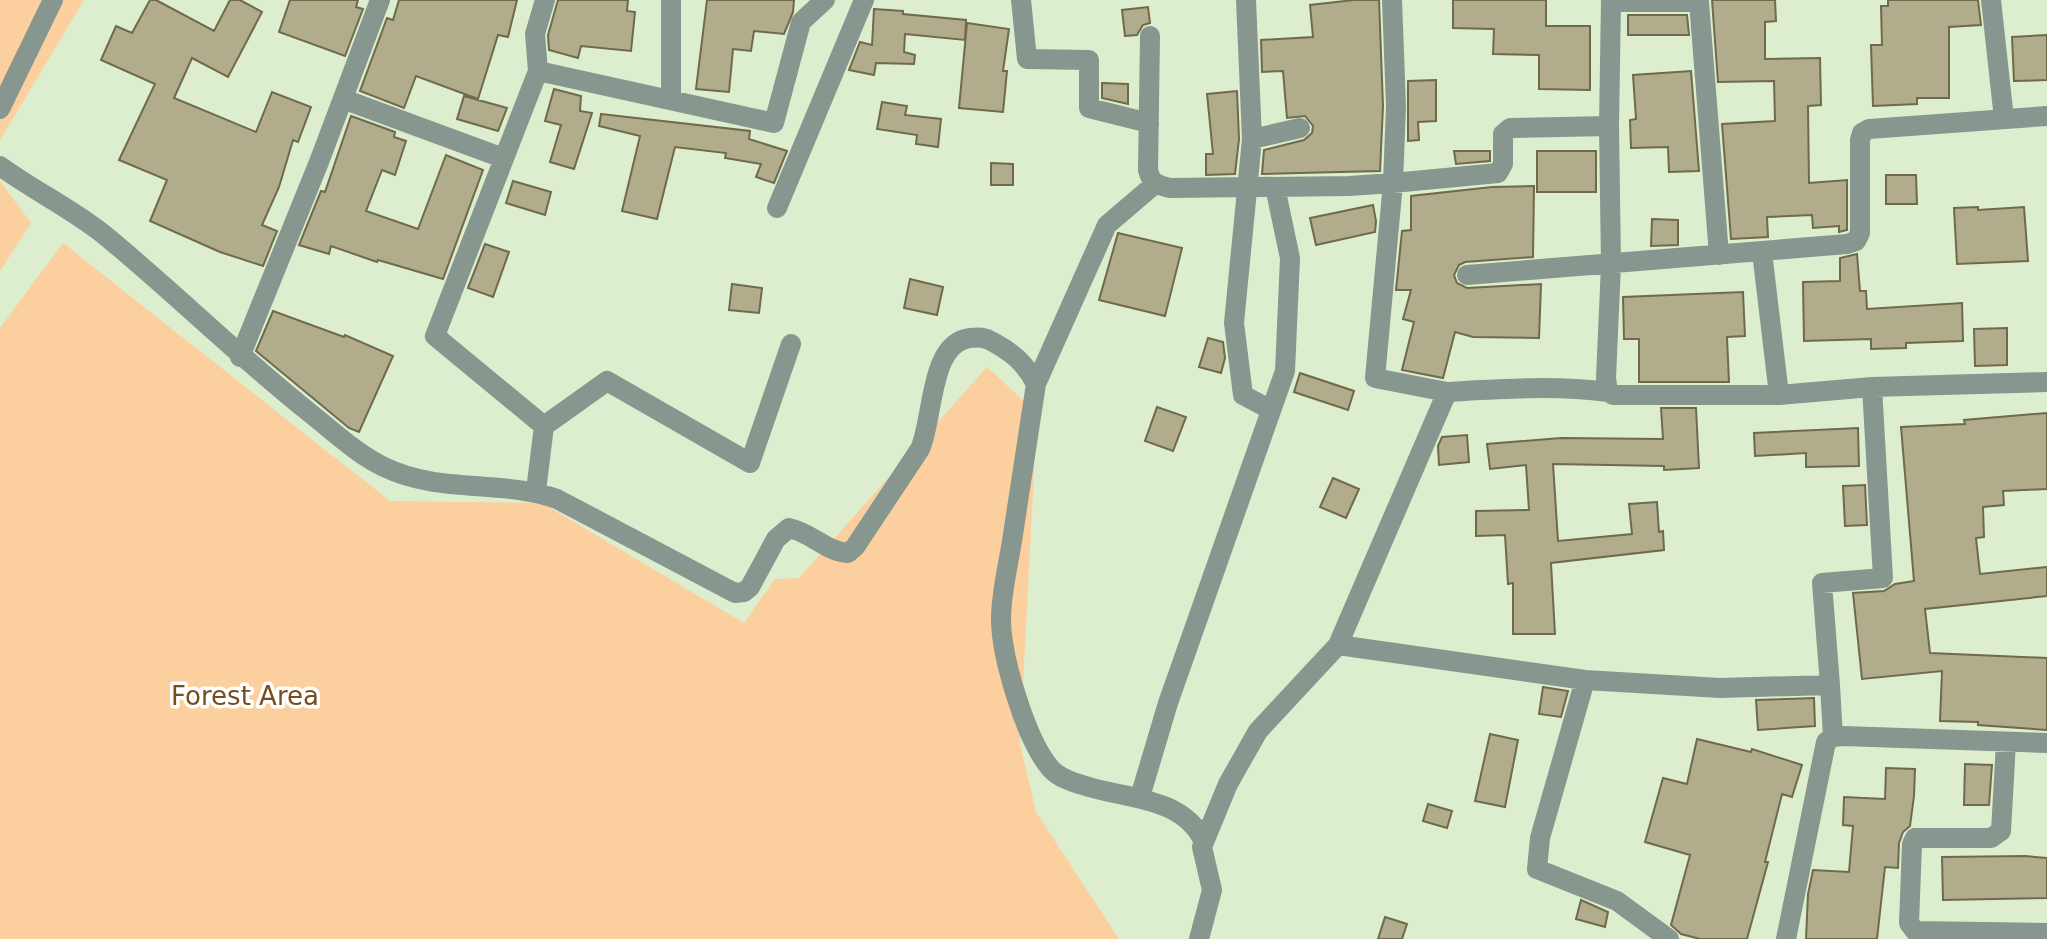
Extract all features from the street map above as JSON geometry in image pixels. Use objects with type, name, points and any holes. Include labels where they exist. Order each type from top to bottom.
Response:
[{"type":"street","points":[[0,109],[53,0]]},
{"type":"street","points":[[240,357],[380,0]]},
{"type":"street","points":[[544,426],[435,336],[538,71],[535,34],[545,0]]},
{"type":"street","points":[[671,0],[671,100]]},
{"type":"street","points":[[538,71],[774,123],[801,22],[825,0]]},
{"type":"street","points":[[777,208],[864,0]]},
{"type":"street","points":[[1021,0],[1027,59],[1089,60],[1089,108],[1149,123]]},
{"type":"street","points":[[1246,0],[1252,139],[1234,323],[1243,395],[1271,410]]},
{"type":"street","points":[[1392,0],[1396,106],[1393,183],[1375,378],[1447,392],[1534,387],[1608,392],[1613,395],[1779,395],[1872,387],[2047,382]]},
{"type":"street","points":[[1991,0],[2004,119]]},
{"type":"street","points":[[1608,392],[1611,1],[1699,2],[1719,255]]},
{"type":"street","points":[[1150,36],[1148,170],[1155,184],[1170,188],[1393,183],[1498,173],[1503,164],[1503,134],[1510,128],[1609,126]]},
{"type":"street","points":[[343,99],[503,158]]},
{"type":"street","points":[[1467,275],[1762,252],[1856,241],[1861,225],[1862,133],[1869,129],[2047,116]]},
{"type":"street","points":[[1252,139],[1300,128]]},
{"type":"street","points":[[0,166],[101,232],[240,357],[362,454],[413,479],[536,491],[557,499],[725,590],[744,592],[750,587],[776,539],[789,528],[799,530],[839,553],[848,553],[855,547],[920,449],[927,433],[940,364],[951,346],[965,338],[985,337],[1016,355],[1036,384]]},
{"type":"street","points":[[1155,184],[1107,225],[1036,384],[1001,617],[1006,660],[1022,712],[1052,770],[1069,781],[1140,797],[1180,813],[1197,827],[1204,842],[1202,847],[1212,890],[1199,939]]},
{"type":"street","points":[[1140,797],[1168,703],[1285,371],[1290,258],[1275,187]]},
{"type":"street","points":[[1762,252],[1779,395]]},
{"type":"street","points":[[536,491],[544,426],[607,381],[750,463],[791,344]]},
{"type":"street","points":[[1833,737],[1822,583],[1883,578],[1872,387]]},
{"type":"street","points":[[1202,847],[1228,784],[1258,731],[1338,645],[1447,392]]},
{"type":"street","points":[[1338,645],[1585,680],[1720,688],[1830,685]]},
{"type":"street","points":[[1585,680],[1540,838],[1537,869],[1617,901],[1669,939]]},
{"type":"street","points":[[1786,939],[1826,742],[1833,737],[2047,743]]},
{"type":"street","points":[[2006,742],[2001,831],[1998,836],[1915,838],[1912,844],[1910,928],[1915,931],[1997,936],[2047,933]]},
{"type":"green space","points":[[0,0],[84,0],[0,140]]},
{"type":"green space","points":[[0,181],[31,223],[0,271]]},
{"type":"green space","name":"Forest Area","points":[[63,243],[390,501],[542,503],[744,623],[775,579],[799,578],[987,367],[1037,413],[1020,744],[1036,812],[1119,939],[0,939],[0,328]]},
{"type":"building","points":[[150,0],[156,0],[214,31],[230,0],[240,0],[262,12],[228,77],[192,58],[174,98],[256,132],[272,92],[311,107],[298,142],[293,140],[279,187],[262,225],[277,231],[263,266],[220,252],[150,221],[167,180],[119,160],[155,84],[101,60],[116,26],[132,33]]},
{"type":"building","points":[[290,0],[358,0],[356,7],[363,9],[345,56],[279,32]]},
{"type":"building","points":[[399,0],[517,0],[508,37],[498,35],[478,99],[416,76],[404,108],[360,91],[387,18],[393,20]]},
{"type":"building","points":[[558,0],[628,0],[627,11],[635,12],[631,51],[581,46],[578,58],[549,50],[548,35]]},
{"type":"building","points":[[707,0],[794,0],[793,12],[784,34],[754,31],[751,51],[733,49],[729,92],[696,89]]},
{"type":"building","points":[[1379,0],[1383,106],[1380,171],[1262,174],[1264,150],[1304,140],[1312,133],[1313,126],[1305,116],[1287,118],[1283,71],[1262,72],[1261,40],[1313,37],[1310,5]]},
{"type":"building","points":[[1453,0],[1546,0],[1546,26],[1590,26],[1590,90],[1539,89],[1539,55],[1493,54],[1494,29],[1453,28]]},
{"type":"building","points":[[1712,0],[1775,0],[1776,21],[1765,22],[1765,59],[1820,58],[1821,105],[1808,106],[1809,183],[1847,180],[1847,230],[1839,232],[1839,226],[1813,228],[1812,215],[1767,217],[1768,237],[1731,239],[1722,124],[1775,121],[1774,81],[1718,82]]},
{"type":"building","points":[[1888,0],[1978,0],[1981,25],[1949,27],[1949,98],[1917,98],[1917,104],[1873,106],[1871,45],[1882,45],[1881,6],[1888,6]]},
{"type":"building","points":[[1148,7],[1150,23],[1143,25],[1137,35],[1125,36],[1122,10]]},
{"type":"building","points":[[874,9],[966,20],[965,40],[905,34],[904,52],[915,55],[914,64],[876,63],[874,75],[849,70],[860,42],[872,45]]},
{"type":"building","points":[[1628,15],[1687,15],[1689,35],[1628,35]]},
{"type":"building","points":[[967,23],[1009,29],[1003,71],[1007,71],[1003,112],[959,108]]},
{"type":"building","points":[[2047,35],[2047,80],[2014,81],[2012,37]]},
{"type":"building","points":[[1691,71],[1699,171],[1669,172],[1668,147],[1631,148],[1630,120],[1636,119],[1633,75]]},
{"type":"building","points":[[1436,80],[1436,121],[1418,122],[1419,140],[1408,141],[1408,81]]},
{"type":"building","points":[[1102,83],[1128,84],[1128,104],[1102,98]]},
{"type":"building","points":[[554,89],[581,96],[580,111],[592,113],[574,169],[550,162],[561,125],[545,121]]},
{"type":"building","points":[[1237,91],[1239,139],[1235,174],[1206,175],[1206,154],[1213,154],[1207,94]]},
{"type":"building","points":[[464,96],[507,108],[498,131],[457,119]]},
{"type":"building","points":[[882,102],[907,106],[905,115],[941,119],[938,147],[916,144],[917,135],[877,129]]},
{"type":"building","points":[[601,114],[750,131],[749,139],[787,151],[774,183],[756,177],[761,164],[725,158],[726,153],[675,147],[657,219],[622,211],[640,136],[599,126]]},
{"type":"building","points":[[351,116],[395,132],[394,137],[406,141],[395,175],[382,170],[366,211],[418,229],[446,155],[483,170],[443,279],[331,246],[329,254],[299,245],[321,191],[325,192]]},
{"type":"building","points":[[1454,151],[1490,151],[1490,161],[1456,164]]},
{"type":"building","points":[[1537,151],[1596,151],[1596,192],[1537,192]]},
{"type":"building","points":[[991,163],[1013,164],[1013,185],[991,185]]},
{"type":"building","points":[[1886,175],[1916,175],[1917,204],[1886,204]]},
{"type":"building","points":[[513,181],[551,192],[545,215],[506,203]]},
{"type":"building","points":[[1534,186],[1533,257],[1465,262],[1459,265],[1454,275],[1457,283],[1467,288],[1541,284],[1539,338],[1473,337],[1455,332],[1443,378],[1402,370],[1414,322],[1403,319],[1411,290],[1396,290],[1402,231],[1411,230],[1411,196],[1492,187]]},
{"type":"building","points":[[1373,205],[1375,232],[1316,245],[1310,218]]},
{"type":"building","points":[[1978,207],[1978,210],[2024,207],[2028,261],[1957,264],[1954,208]]},
{"type":"building","points":[[1652,219],[1678,220],[1678,245],[1651,246]]},
{"type":"building","points":[[1118,233],[1182,248],[1165,316],[1099,300]]},
{"type":"building","points":[[485,244],[509,252],[493,297],[468,288]]},
{"type":"building","points":[[1857,254],[1860,291],[1866,291],[1867,309],[1962,303],[1963,341],[1906,343],[1906,348],[1871,349],[1871,339],[1804,341],[1803,282],[1840,281],[1840,258]]},
{"type":"building","points":[[910,279],[943,287],[937,315],[904,308]]},
{"type":"building","points":[[732,284],[762,288],[759,313],[729,310]]},
{"type":"building","points":[[1743,292],[1745,336],[1727,337],[1729,382],[1639,382],[1639,339],[1624,339],[1623,297]]},
{"type":"building","points":[[273,311],[345,335],[393,356],[359,432],[349,428],[256,351]]},
{"type":"building","points":[[2007,328],[2007,365],[1975,366],[1974,329]]},
{"type":"building","points":[[1208,338],[1223,342],[1225,358],[1221,373],[1199,367]]},
{"type":"building","points":[[1300,373],[1354,391],[1348,410],[1294,392]]},
{"type":"building","points":[[1157,407],[1186,417],[1173,451],[1145,441]]},
{"type":"building","points":[[1661,408],[1696,408],[1699,468],[1664,470],[1664,466],[1553,464],[1558,541],[1632,534],[1629,504],[1657,502],[1664,550],[1551,563],[1555,634],[1513,634],[1513,583],[1508,584],[1505,535],[1476,536],[1476,511],[1529,510],[1526,465],[1490,469],[1487,444],[1561,438],[1663,439]]},
{"type":"building","points":[[2047,413],[2047,489],[2003,491],[2004,505],[1983,507],[1984,537],[1976,538],[1980,574],[2047,567],[2047,596],[1925,609],[1930,653],[2047,658],[2047,730],[1940,721],[1942,671],[1862,679],[1853,593],[1884,591],[1895,584],[1914,581],[1901,427],[1965,424],[1964,420]]},
{"type":"building","points":[[1858,428],[1859,466],[1806,467],[1806,453],[1755,456],[1754,433]]},
{"type":"building","points":[[1467,435],[1469,462],[1439,465],[1438,446],[1442,437]]},
{"type":"building","points":[[1333,478],[1359,489],[1346,518],[1320,507]]},
{"type":"building","points":[[1865,485],[1867,525],[1845,526],[1843,486]]},
{"type":"building","points":[[1543,687],[1568,691],[1561,717],[1539,714]]},
{"type":"building","points":[[1814,698],[1815,726],[1758,730],[1756,700]]},
{"type":"building","points":[[1490,734],[1518,740],[1505,807],[1475,801]]},
{"type":"building","points":[[1697,739],[1751,752],[1752,749],[1802,765],[1792,797],[1782,794],[1747,939],[1700,939],[1681,934],[1671,925],[1690,855],[1645,842],[1663,778],[1687,784]]},
{"type":"building","points":[[1965,764],[1992,765],[1989,805],[1964,805]]},
{"type":"building","points":[[1886,768],[1915,769],[1914,796],[1910,826],[1903,832],[1899,843],[1898,868],[1885,867],[1877,939],[1806,939],[1808,894],[1813,870],[1849,872],[1853,826],[1843,825],[1844,797],[1885,799]]},
{"type":"building","points":[[1428,804],[1452,811],[1447,828],[1423,821]]},
{"type":"building","points":[[1942,857],[2047,858],[2047,898],[1943,900]]},
{"type":"building","points":[[1581,900],[1608,912],[1605,927],[1576,919]]},
{"type":"building","points":[[1385,917],[1407,924],[1402,939],[1378,939]]}]
